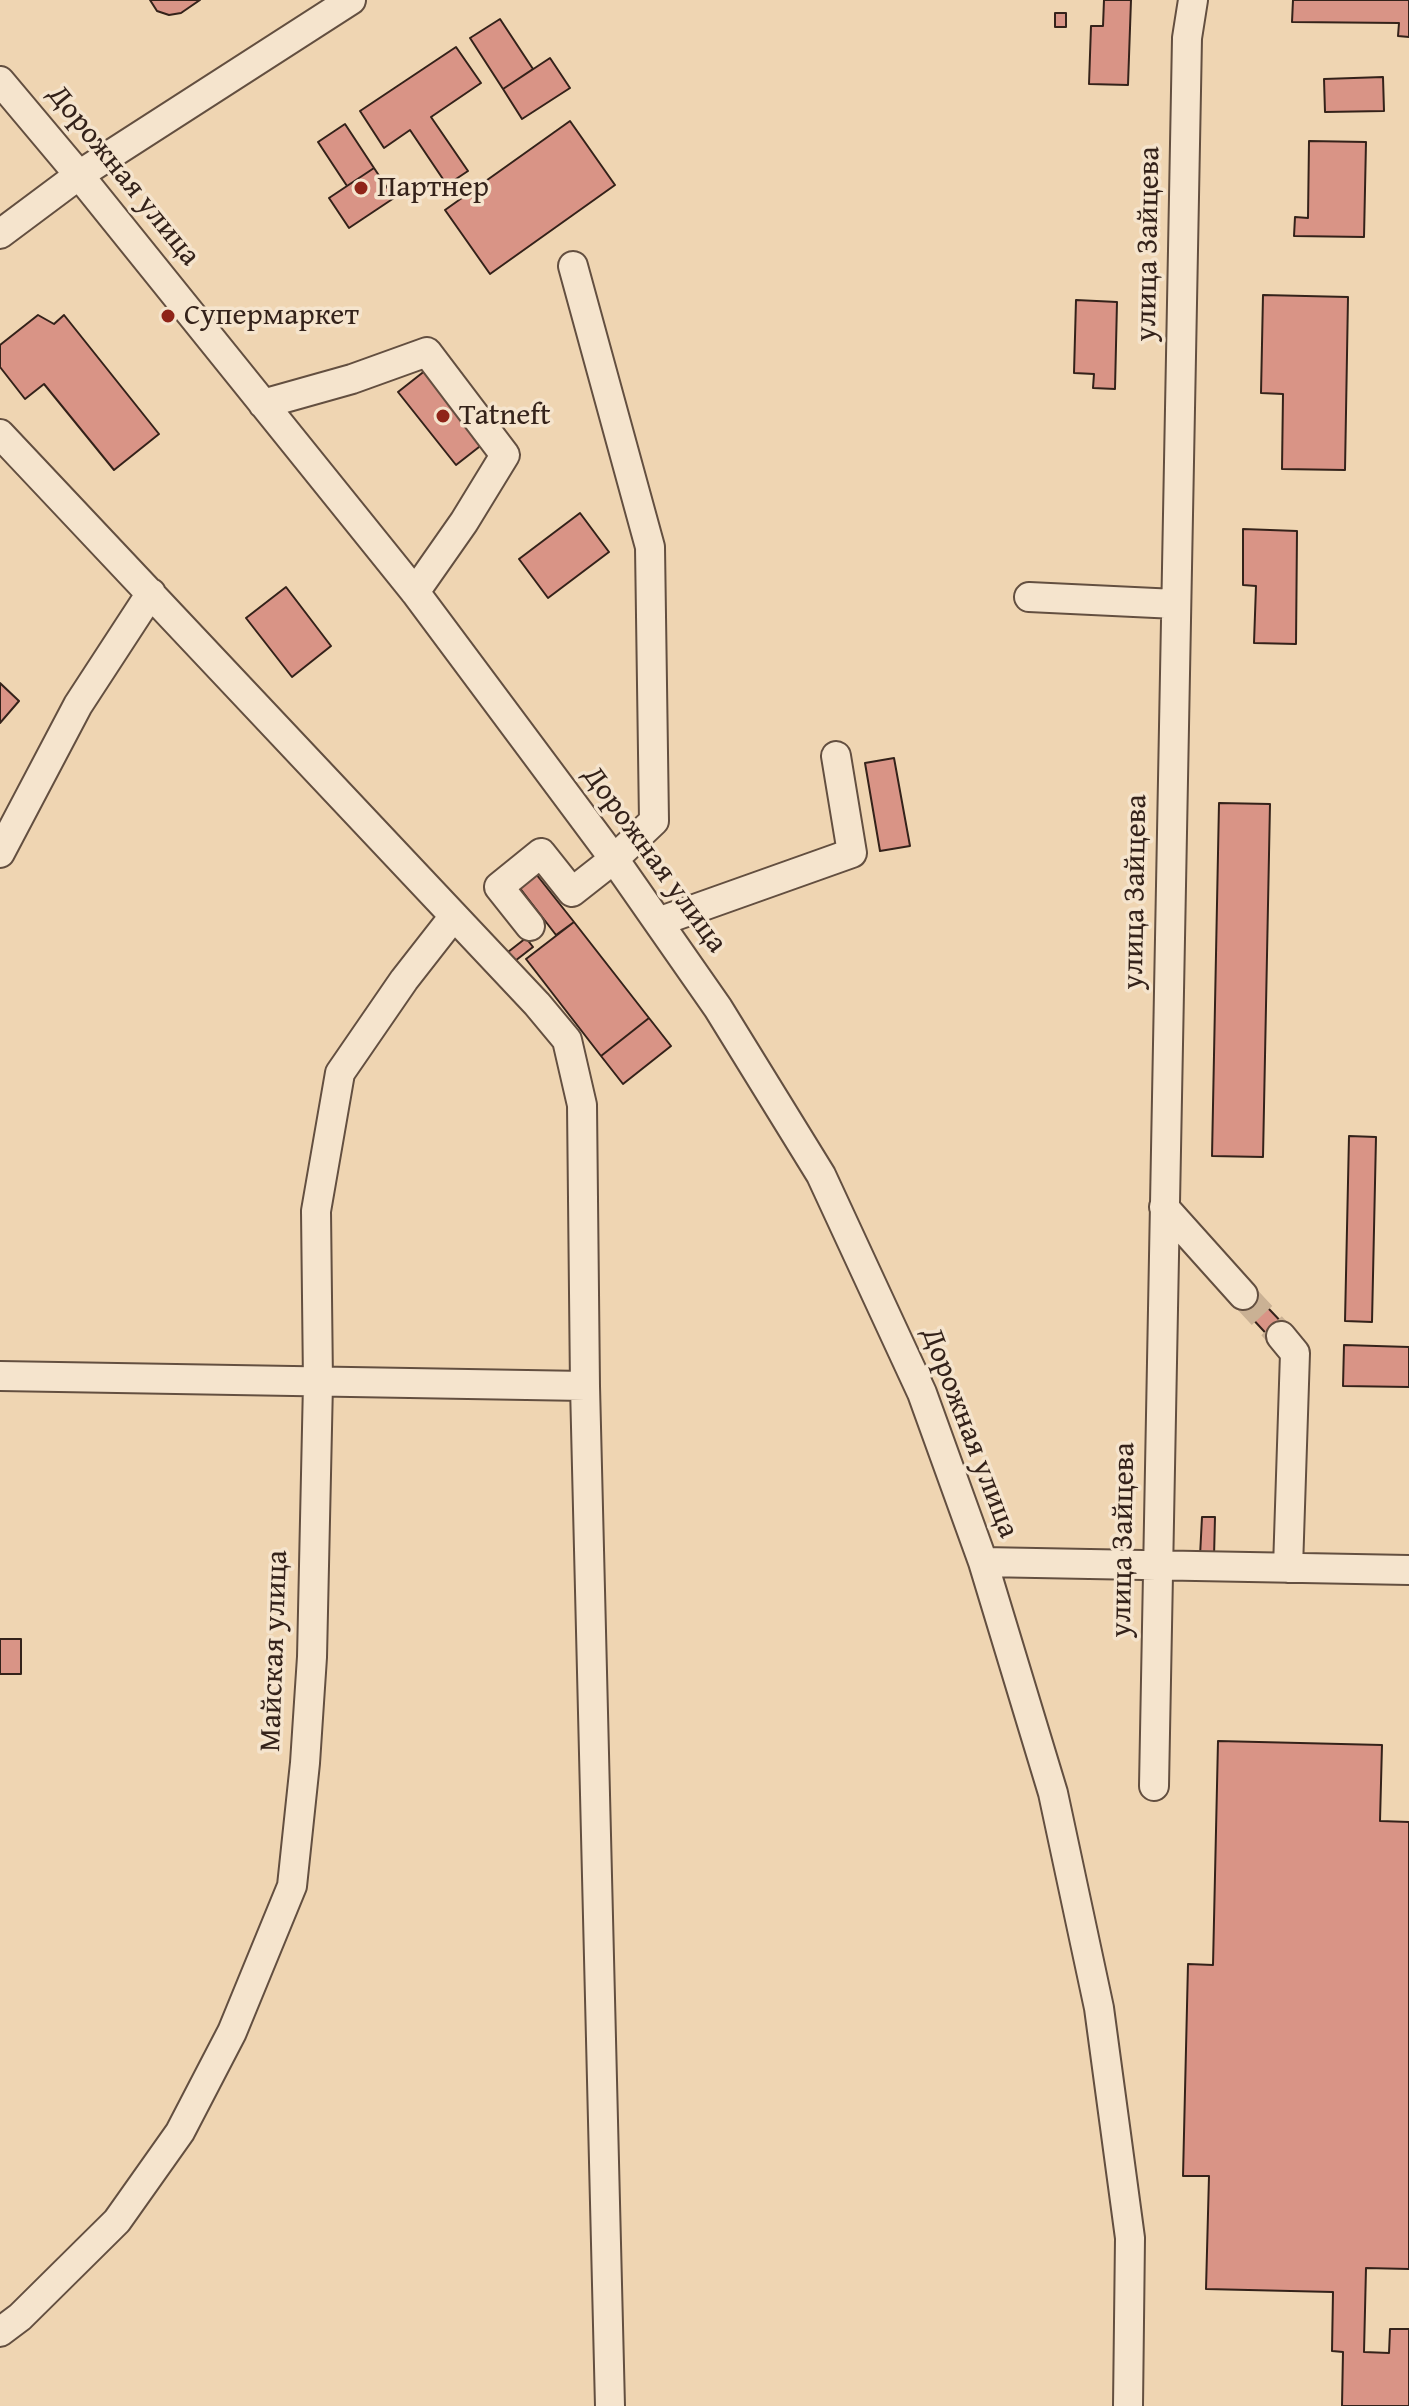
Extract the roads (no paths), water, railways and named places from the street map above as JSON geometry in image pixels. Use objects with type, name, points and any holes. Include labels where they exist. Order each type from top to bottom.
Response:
[{"type":"street","points":[[0,234],[79,175],[351,0]]},
{"type":"street","name":"улица Зайцева","points":[[1154,1786],[1187,38],[1193,0]]},
{"type":"street","name":"Дорожная улица","points":[[0,81],[415,592],[614,859],[718,1008],[821,1175],[922,1393],[983,1562],[1053,1793],[1099,2008],[1130,2238],[1128,2406]]},
{"type":"street","points":[[530,926],[499,887],[541,853],[572,892],[614,859],[654,821],[650,547],[573,266]]},
{"type":"street","points":[[263,404],[352,379],[427,352],[505,455],[464,522],[415,592]]},
{"type":"street","points":[[0,434],[537,1004],[567,1040],[582,1105],[585,1386],[610,2406]]},
{"type":"street","points":[[0,853],[78,705],[151,593]]},
{"type":"street","points":[[1029,597],[1176,604]]},
{"type":"street","points":[[658,922],[852,853],[836,756]]},
{"type":"street","name":"Майская улица","points":[[0,2332],[20,2317],[117,2221],[180,2132],[232,2032],[292,1886],[312,1657],[318,1383],[316,1211],[340,1073],[404,980],[454,916]]},
{"type":"street","points":[[1164,1207],[1243,1295]]},
{"type":"street","points":[[1281,1336],[1295,1353],[1288,1568]]},
{"type":"street","points":[[0,1376],[585,1386]]},
{"type":"street","points":[[983,1562],[1409,1570]]},
{"type":"tunnel","points":[[1243,1295],[1281,1336]]},
{"type":"place","name":"Партнер","points":[[361,188]]},
{"type":"place","name":"Супермаркет","points":[[168,316]]},
{"type":"place","name":"Tatneft","points":[[443,416]]}]
